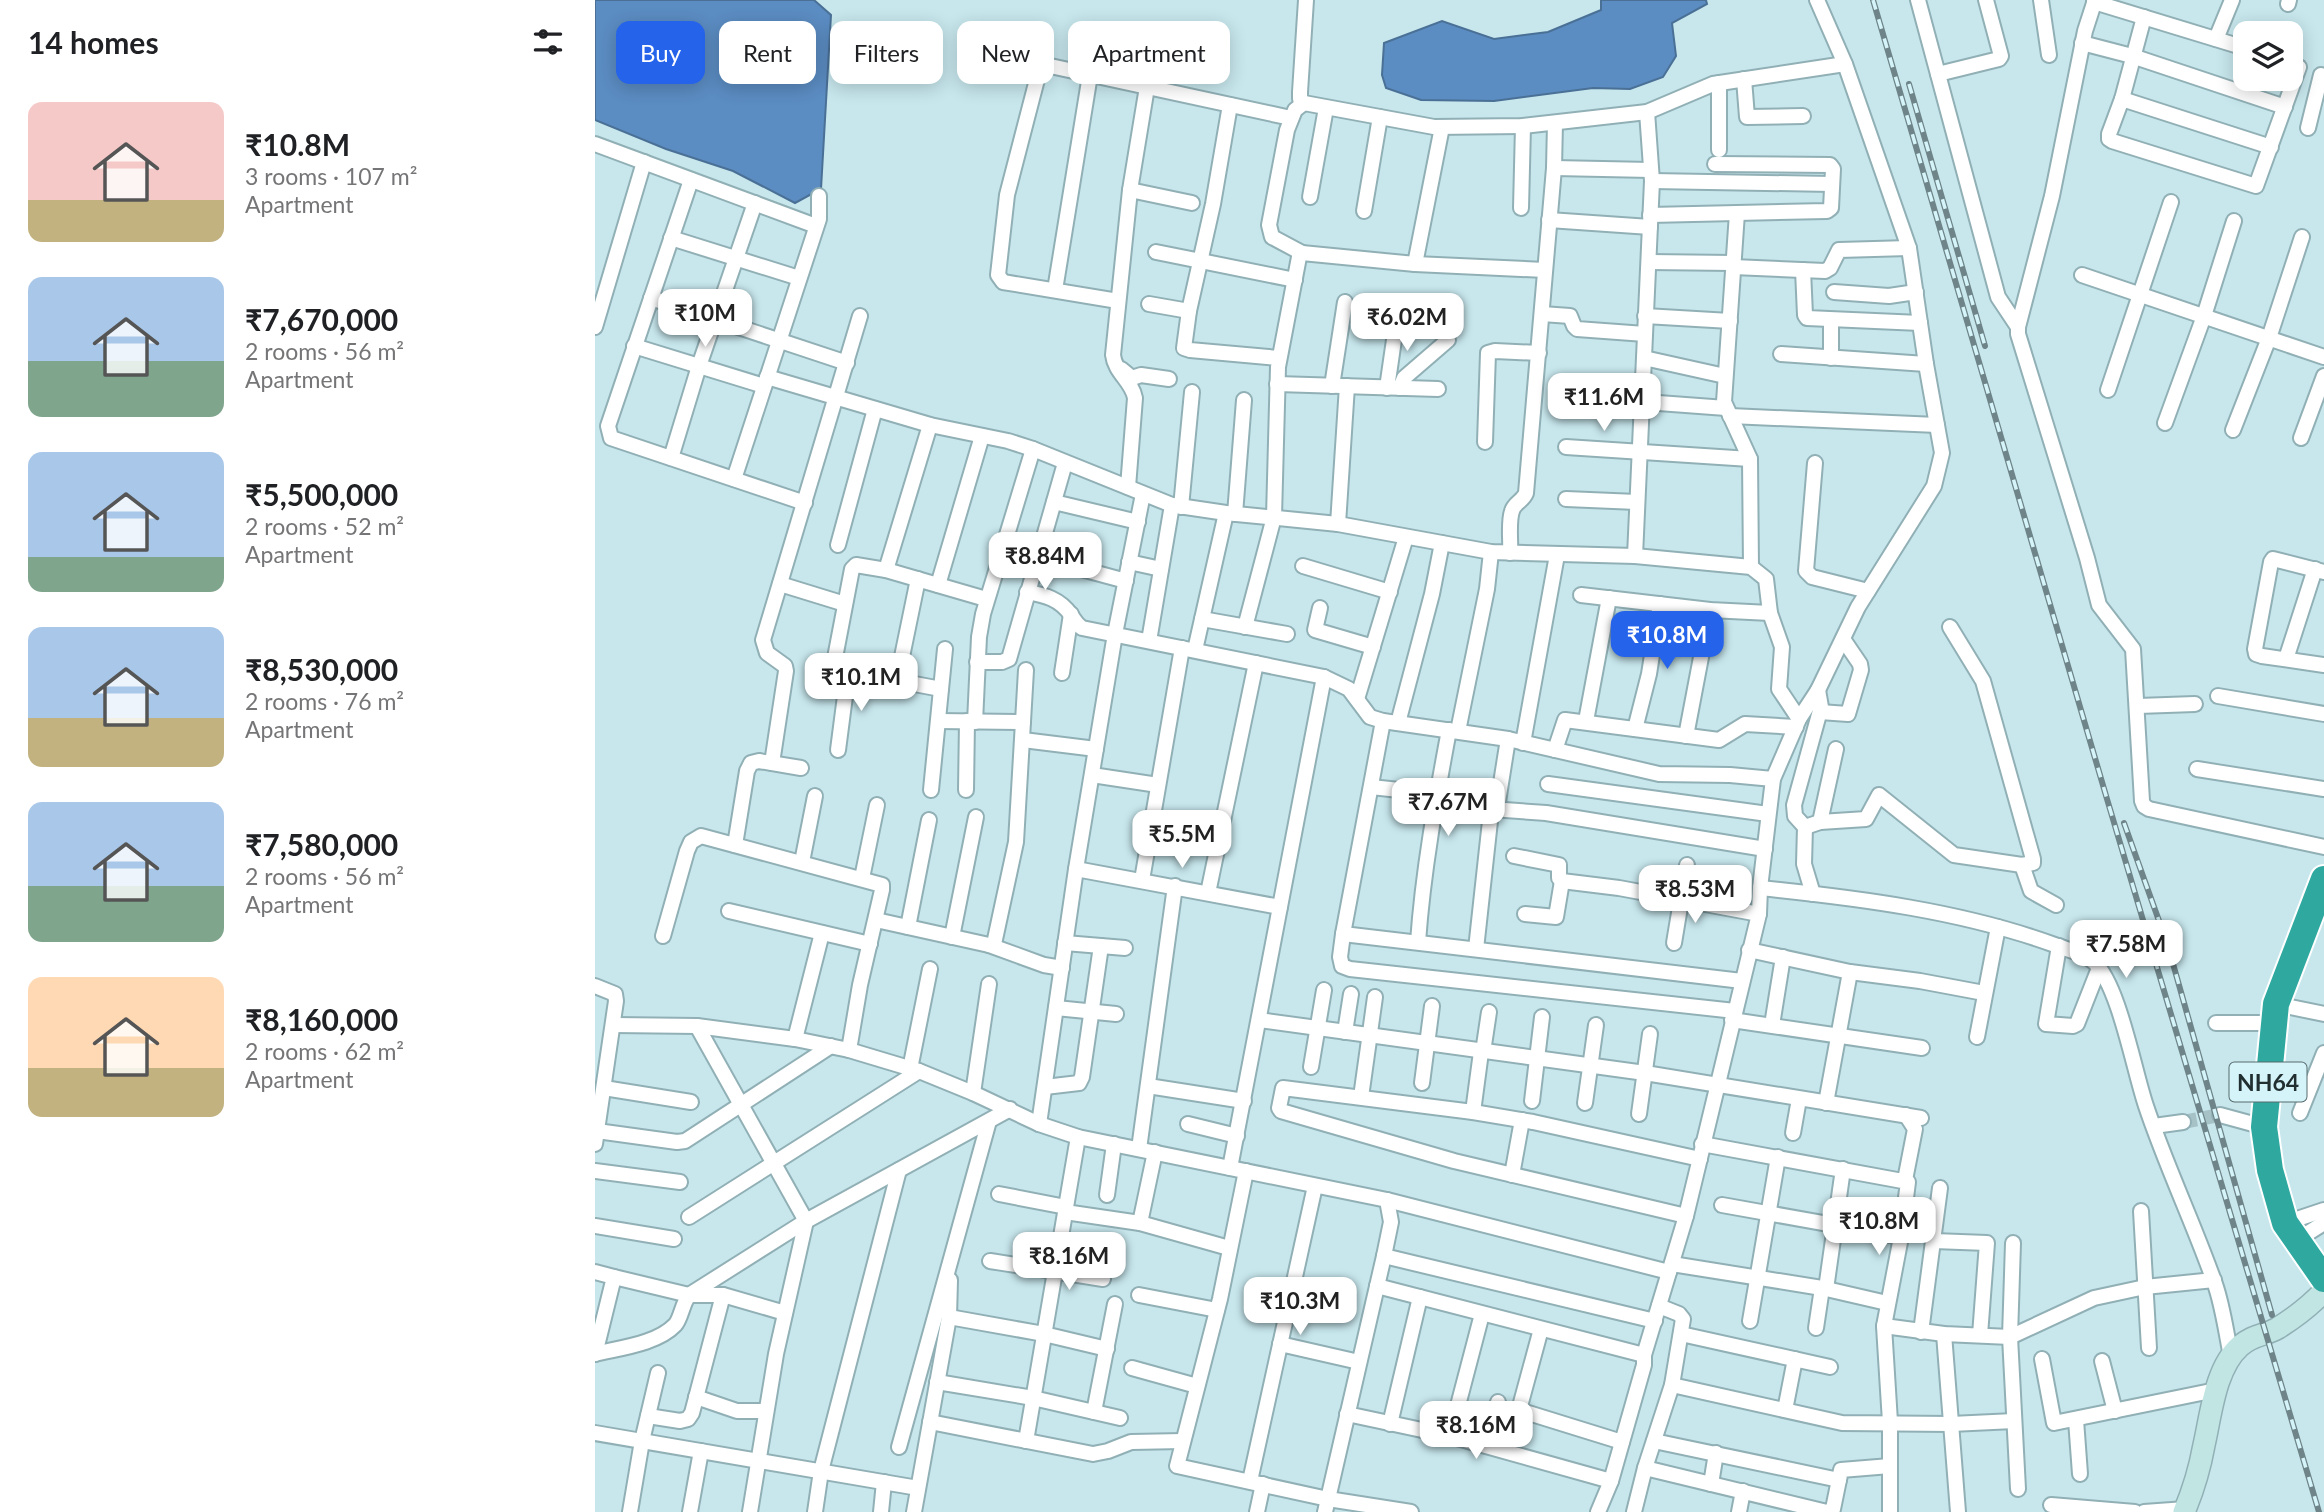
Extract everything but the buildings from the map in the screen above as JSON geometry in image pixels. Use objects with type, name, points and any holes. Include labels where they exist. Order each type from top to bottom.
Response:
[{"type":"highway","name":"NH64","points":[[2324,879],[2275,1014],[2264,1128],[2270,1170],[2291,1232],[2324,1279]]},
{"type":"main road","points":[[2185,1510],[2204,1448],[2216,1390],[2231,1356],[2257,1334],[2276,1329],[2324,1292]]},
{"type":"street","points":[[1306,0],[1300,92],[1300,99],[1304,103],[1442,127],[1523,126],[1647,112],[1707,85],[1845,64]]},
{"type":"street","points":[[1598,1512],[1611,1480],[1644,1365],[1644,1355],[1686,1216],[1759,914],[1773,779],[1798,723],[1818,690],[1868,590],[1934,486],[1942,453],[1909,248],[1845,64],[1817,0]]},
{"type":"street","points":[[1918,0],[1998,297],[2018,327]]},
{"type":"street","points":[[1938,74],[1999,59],[2001,56],[1986,0]]},
{"type":"street","points":[[2041,0],[2049,55]]},
{"type":"street","points":[[2216,39],[2232,0]]},
{"type":"street","points":[[2233,44],[2095,1],[2083,43],[2054,187],[2018,327],[2019,341],[2087,558],[2099,605],[2133,649],[2144,806],[2324,847]]},
{"type":"street","points":[[2144,17],[2122,99],[2109,134],[2112,141],[2254,186],[2259,184],[2289,91]]},
{"type":"street","points":[[2083,43],[2285,107]]},
{"type":"street","points":[[2303,68],[2323,75],[2308,128]]},
{"type":"street","points":[[1744,79],[1747,117],[1803,116]]},
{"type":"street","points":[[1549,220],[1650,221],[1737,213],[1827,211],[1831,208],[1833,169],[1830,165],[1717,157],[1719,83]]},
{"type":"street","points":[[1036,84],[1007,195],[998,270],[1000,280],[1118,301]]},
{"type":"street","points":[[1055,290],[1089,84]]},
{"type":"street","points":[[1133,84],[1291,118]]},
{"type":"street","points":[[1128,487],[1135,398],[1133,390],[1114,364],[1130,190],[1147,87]]},
{"type":"street","points":[[2122,99],[2271,147]]},
{"type":"street","points":[[1304,103],[1291,118],[1269,232],[1272,237],[1302,253],[1415,264],[1545,270]]},
{"type":"street","points":[[1230,105],[1184,344],[1187,349],[1279,358]]},
{"type":"street","points":[[1310,197],[1326,108]]},
{"type":"street","points":[[1635,556],[1652,176],[1647,112]]},
{"type":"street","points":[[1364,211],[1380,117]]},
{"type":"street","points":[[1510,553],[1512,511],[1526,494],[1555,122]]},
{"type":"street","points":[[1521,208],[1523,126]]},
{"type":"street","points":[[1415,264],[1442,127]]},
{"type":"street","points":[[595,144],[816,226]]},
{"type":"street","points":[[595,327],[600,293],[644,162]]},
{"type":"street","points":[[1553,169],[1832,184]]},
{"type":"street","points":[[691,180],[608,426],[608,433],[611,438],[805,503]]},
{"type":"street","points":[[1130,190],[1192,202]]},
{"type":"street","points":[[734,479],[819,219],[819,196]]},
{"type":"street","points":[[2108,390],[2171,202]]},
{"type":"street","points":[[671,458],[699,366],[755,203]]},
{"type":"street","points":[[1737,213],[1725,376],[1728,412],[1750,459],[1751,566]]},
{"type":"street","points":[[2165,423],[2204,316],[2234,221]]},
{"type":"street","points":[[2233,430],[2269,338],[2302,237]]},
{"type":"street","points":[[671,239],[800,278]]},
{"type":"street","points":[[1649,262],[1828,270],[1839,250],[1909,248]]},
{"type":"street","points":[[1156,252],[1295,280]]},
{"type":"street","points":[[1245,627],[1274,517],[1279,358],[1302,253]]},
{"type":"street","points":[[1803,270],[1805,315],[1810,320],[1920,323]]},
{"type":"street","points":[[2082,275],[2324,356]]},
{"type":"street","points":[[1834,292],[1889,296],[1916,292]]},
{"type":"street","points":[[651,298],[847,363]]},
{"type":"street","points":[[1338,524],[1339,386],[1345,302]]},
{"type":"street","points":[[1149,304],[1189,311]]},
{"type":"street","points":[[1542,314],[1570,316],[1577,329],[1645,334]]},
{"type":"street","points":[[772,763],[786,671],[785,666],[767,653],[763,640],[860,316]]},
{"type":"street","points":[[1646,316],[1730,321]]},
{"type":"street","points":[[1831,320],[1831,358]]},
{"type":"street","points":[[1393,388],[1396,326]]},
{"type":"street","points":[[1393,388],[1448,340]]},
{"type":"street","points":[[635,346],[699,366],[837,397],[930,425],[1008,441],[1177,506],[1338,524],[1490,552],[1635,556],[1751,566],[1766,579],[1770,614],[1782,647],[1779,689],[1798,723]]},
{"type":"street","points":[[1485,442],[1488,353],[1539,353]]},
{"type":"street","points":[[1781,354],[1926,364]]},
{"type":"street","points":[[1644,358],[1725,376]]},
{"type":"street","points":[[1114,364],[1132,378],[1141,375],[1169,379]]},
{"type":"street","points":[[2301,438],[2324,376]]},
{"type":"street","points":[[1277,384],[1438,389]]},
{"type":"street","points":[[1149,641],[1161,569],[1177,506],[1192,392]]},
{"type":"street","points":[[1564,396],[1641,401],[1728,412],[1937,425]]},
{"type":"street","points":[[1142,880],[1158,785],[1189,649],[1202,619],[1231,514],[1244,400]]},
{"type":"street","points":[[838,545],[875,408]]},
{"type":"street","points":[[886,570],[930,425]]},
{"type":"street","points":[[938,585],[982,436]]},
{"type":"street","points":[[1566,447],[1750,459]]},
{"type":"street","points":[[966,790],[979,637],[986,598],[1034,449]]},
{"type":"street","points":[[977,662],[1009,659],[1065,463]]},
{"type":"street","points":[[1815,463],[1806,571],[1812,577],[1868,590]]},
{"type":"street","points":[[1039,1124],[1091,775],[1143,494]]},
{"type":"street","points":[[1566,499],[1637,502]]},
{"type":"street","points":[[1053,502],[1137,522]]},
{"type":"street","points":[[1357,699],[1406,537]]},
{"type":"street","points":[[1442,543],[1433,594],[1371,788],[1343,934],[1342,966],[1733,1015],[1772,1025],[1922,1048]]},
{"type":"street","points":[[1418,942],[1421,898],[1437,794],[1487,589],[1490,552]]},
{"type":"street","points":[[1523,743],[1557,555]]},
{"type":"street","points":[[1037,557],[1126,581]]},
{"type":"street","points":[[2286,659],[2319,571],[2277,559],[2271,562],[2256,654],[2262,656],[2324,665]]},
{"type":"street","points":[[1129,562],[1161,569]]},
{"type":"street","points":[[941,689],[838,671],[833,666],[854,566],[886,570],[986,598]]},
{"type":"street","points":[[1303,566],[1390,592]]},
{"type":"street","points":[[897,681],[918,579]]},
{"type":"street","points":[[780,584],[845,604]]},
{"type":"street","points":[[1027,592],[1048,596],[1060,603],[1082,628],[1324,677],[1349,689],[1370,717],[1508,739],[1659,774],[1730,775],[1773,779]]},
{"type":"street","points":[[1581,595],[1770,614]]},
{"type":"street","points":[[1586,721],[1609,598]]},
{"type":"street","points":[[1635,729],[1649,674],[1660,604]]},
{"type":"street","points":[[1319,608],[1315,630],[1373,647]]},
{"type":"street","points":[[1686,736],[1710,610]]},
{"type":"street","points":[[1062,673],[1071,614]]},
{"type":"street","points":[[1202,619],[1287,634]]},
{"type":"street","points":[[1805,827],[1820,822],[1866,819],[1878,795],[1954,855],[2022,865],[2033,863],[1983,681],[1950,627]]},
{"type":"street","points":[[1819,712],[1849,714],[1861,670],[1860,664],[1843,639]]},
{"type":"street","points":[[931,790],[945,649]]},
{"type":"street","points":[[1208,893],[1256,663]]},
{"type":"street","points":[[989,945],[994,944],[996,939],[1016,842],[1026,670]]},
{"type":"street","points":[[838,750],[848,673]]},
{"type":"street","points":[[1230,1168],[1324,677]]},
{"type":"street","points":[[1813,894],[1804,864],[1805,827],[1795,816],[1794,805],[1819,712],[1821,701],[1818,690]]},
{"type":"street","points":[[2218,696],[2324,714]]},
{"type":"street","points":[[2138,706],[2195,704]]},
{"type":"street","points":[[1555,750],[1565,720],[1719,740],[1743,725],[1798,723]]},
{"type":"street","points":[[938,721],[1023,722]]},
{"type":"street","points":[[1476,949],[1492,809],[1498,802],[1508,739]]},
{"type":"street","points":[[1023,740],[1096,749]]},
{"type":"street","points":[[1820,822],[1836,749]]},
{"type":"street","points":[[735,845],[747,771],[751,763],[759,761],[801,768]]},
{"type":"street","points":[[2197,769],[2324,789]]},
{"type":"street","points":[[1091,775],[1158,785]]},
{"type":"street","points":[[1548,784],[1768,814]]},
{"type":"street","points":[[1371,788],[1437,794],[1492,809],[1546,813],[1765,849]]},
{"type":"street","points":[[802,862],[815,796]]},
{"type":"street","points":[[862,878],[877,805]]},
{"type":"street","points":[[952,937],[976,817]]},
{"type":"street","points":[[908,927],[929,820]]},
{"type":"street","points":[[663,936],[691,842],[701,836],[882,884],[849,1050]]},
{"type":"street","points":[[1514,856],[1559,865],[1559,878],[1562,881],[1556,916],[1525,915]]},
{"type":"street","points":[[1674,943],[1687,865]]},
{"type":"street","points":[[2022,865],[2031,891],[2056,905]]},
{"type":"street","points":[[1076,869],[1280,908]]},
{"type":"street","points":[[1562,881],[1759,914]]},
{"type":"street","points":[[1139,1149],[1175,886]]},
{"type":"street","points":[[1760,888],[1909,908],[1998,927],[2090,959],[2099,968],[2114,996],[2154,1126],[2214,1280],[2231,1356]]},
{"type":"street","points":[[729,911],[870,944]]},
{"type":"street","points":[[876,920],[989,945],[1044,965],[1062,968]]},
{"type":"street","points":[[1977,1037],[1998,927]]},
{"type":"street","points":[[795,1039],[823,933]]},
{"type":"street","points":[[1343,934],[1742,981]]},
{"type":"street","points":[[1066,943],[1125,948]]},
{"type":"street","points":[[1045,1087],[1079,1083],[1082,1077],[1101,946]]},
{"type":"street","points":[[2059,946],[2046,1024],[2077,1024],[2099,968]]},
{"type":"street","points":[[1749,950],[1850,972],[1984,993]]},
{"type":"street","points":[[1772,1025],[1783,957]]},
{"type":"street","points":[[689,1217],[774,1164],[914,1070],[930,970]]},
{"type":"street","points":[[1826,1103],[1850,972]]},
{"type":"street","points":[[973,1093],[989,984]]},
{"type":"street","points":[[595,986],[615,995],[616,1001],[596,1137],[685,1141],[831,1046]]},
{"type":"street","points":[[1311,1067],[1324,990]]},
{"type":"street","points":[[1345,1032],[1351,994]]},
{"type":"street","points":[[1361,1097],[1375,997]]},
{"type":"street","points":[[1422,1083],[1431,1006]]},
{"type":"street","points":[[1056,1008],[1116,1014]]},
{"type":"street","points":[[1473,1112],[1489,1012]]},
{"type":"street","points":[[2216,1023],[2275,1014],[2324,1014]]},
{"type":"street","points":[[1532,1101],[1542,1017]]},
{"type":"street","points":[[1259,1020],[1645,1073],[1914,1116],[1915,1129],[1905,1180]]},
{"type":"street","points":[[614,1025],[697,1027],[831,1046],[914,1070],[973,1093],[1039,1124],[1078,1137],[1387,1200],[1671,1268],[1757,1278],[1887,1303]]},
{"type":"street","points":[[1585,1103],[1596,1026]]},
{"type":"street","points":[[697,1027],[806,1221],[766,1411],[750,1512]]},
{"type":"street","points":[[1639,1114],[1650,1034]]},
{"type":"street","points":[[2300,1113],[2324,1053]]},
{"type":"street","points":[[1148,1086],[1244,1101]]},
{"type":"street","points":[[1686,1216],[1454,1161],[1312,1121],[1279,1109],[1285,1087],[1522,1120],[1700,1159]]},
{"type":"street","points":[[604,1088],[691,1102]]},
{"type":"street","points":[[1793,1133],[1799,1098]]},
{"type":"street","points":[[614,1277],[595,1354],[647,1342],[662,1334],[676,1324],[689,1295],[806,1221],[1010,1109]]},
{"type":"street","points":[[2220,1115],[2264,1128]]},
{"type":"street","points":[[1512,1175],[1522,1120]]},
{"type":"street","points":[[899,1447],[989,1121]]},
{"type":"street","points":[[2154,1126],[2183,1122]]},
{"type":"street","points":[[1188,1124],[1237,1136]]},
{"type":"street","points":[[1026,1441],[1078,1137]]},
{"type":"street","points":[[1107,1195],[1114,1144]]},
{"type":"street","points":[[1702,1144],[1908,1182],[1901,1237],[1884,1326],[1890,1422],[1891,1512]]},
{"type":"street","points":[[1139,1223],[1155,1153]]},
{"type":"street","points":[[1750,1321],[1778,1157]]},
{"type":"street","points":[[1816,1328],[1836,1225],[1843,1169]]},
{"type":"street","points":[[815,1512],[821,1471],[899,1170]]},
{"type":"street","points":[[595,1171],[680,1182]]},
{"type":"street","points":[[1246,1171],[1217,1310],[1177,1466],[1256,1482],[1326,1506],[1411,1512]]},
{"type":"street","points":[[1258,1512],[1256,1482],[1280,1344],[1315,1185]]},
{"type":"street","points":[[1921,1332],[1940,1188]]},
{"type":"street","points":[[999,1194],[1139,1223],[1229,1248]]},
{"type":"street","points":[[1326,1506],[1391,1222],[1387,1200]]},
{"type":"street","points":[[1722,1205],[1901,1237]]},
{"type":"street","points":[[2141,1210],[2149,1348]]},
{"type":"street","points":[[2291,1232],[2324,1210]]},
{"type":"street","points":[[2291,1232],[2324,1223]]},
{"type":"street","points":[[595,1226],[674,1239]]},
{"type":"street","points":[[1934,1241],[1987,1243],[1979,1335]]},
{"type":"street","points":[[2013,1243],[2010,1336],[2018,1489]]},
{"type":"street","points":[[1384,1256],[1654,1321]]},
{"type":"street","points":[[990,1261],[1103,1279]]},
{"type":"street","points":[[914,1512],[949,1317],[949,1265]]},
{"type":"street","points":[[595,1272],[689,1295],[723,1296],[785,1313]]},
{"type":"street","points":[[1884,1326],[1944,1334],[2010,1336],[2094,1298],[2145,1287],[2214,1280]]},
{"type":"street","points":[[1377,1286],[1644,1355]]},
{"type":"street","points":[[1139,1295],[1217,1310]]},
{"type":"street","points":[[648,1416],[680,1422],[688,1419],[723,1296]]},
{"type":"street","points":[[1390,1424],[1420,1297]]},
{"type":"street","points":[[1094,1412],[1115,1304]]},
{"type":"street","points":[[1634,1512],[1644,1468],[1672,1385],[1681,1334],[1682,1316],[1659,1306]]},
{"type":"street","points":[[1450,1436],[1482,1314]]},
{"type":"street","points":[[949,1317],[1044,1334],[1107,1349]]},
{"type":"street","points":[[1541,1328],[1519,1410],[1622,1441]]},
{"type":"street","points":[[1681,1334],[1830,1367]]},
{"type":"street","points":[[1944,1334],[1958,1512]]},
{"type":"street","points":[[1280,1344],[1359,1362]]},
{"type":"street","points":[[1785,1410],[1795,1359]]},
{"type":"street","points":[[2042,1359],[2051,1419],[2058,1424],[2216,1390]]},
{"type":"street","points":[[2102,1360],[2115,1411]]},
{"type":"street","points":[[1132,1368],[1197,1386]]},
{"type":"street","points":[[630,1512],[642,1441],[658,1373]]},
{"type":"street","points":[[937,1382],[1033,1398],[1120,1418]]},
{"type":"street","points":[[1672,1385],[1842,1423],[2014,1422]]},
{"type":"street","points":[[696,1397],[737,1411],[766,1411]]},
{"type":"street","points":[[1485,1446],[1498,1402]]},
{"type":"street","points":[[1347,1414],[1450,1436],[1611,1480]]},
{"type":"street","points":[[2076,1420],[2080,1474]]},
{"type":"street","points":[[930,1422],[1093,1454],[1131,1442],[1183,1441]]},
{"type":"street","points":[[595,1433],[918,1488]]},
{"type":"street","points":[[1654,1441],[1839,1480]]},
{"type":"street","points":[[690,1512],[701,1451]]},
{"type":"street","points":[[1711,1484],[1716,1453]]},
{"type":"street","points":[[1644,1468],[1831,1511],[1840,1472],[1844,1469],[1890,1466]]},
{"type":"street","points":[[881,1512],[884,1482]]},
{"type":"street","points":[[1739,1512],[1743,1491]]},
{"type":"street","points":[[2051,1504],[2135,1512]]},
{"type":"street","points":[[2144,1512],[2185,1510]]},
{"type":"water","points":[[595,0],[814,0],[831,15],[821,189],[795,203],[733,171],[666,149],[595,120]]},
{"type":"water","points":[[1601,0],[1706,0],[1707,4],[1672,23],[1676,56],[1663,77],[1630,89],[1593,88],[1494,101],[1421,100],[1386,88],[1382,75],[1384,43],[1442,21],[1494,39],[1548,32],[1601,10]]},
{"type":"tunnel","points":[[2183,1122],[2220,1115]]},
{"type":"railway","points":[[1873,0],[2319,1512]]},
{"type":"railway","points":[[1909,84],[1985,346]]},
{"type":"railway","points":[[2124,823],[2168,946],[2272,1315]]}]
